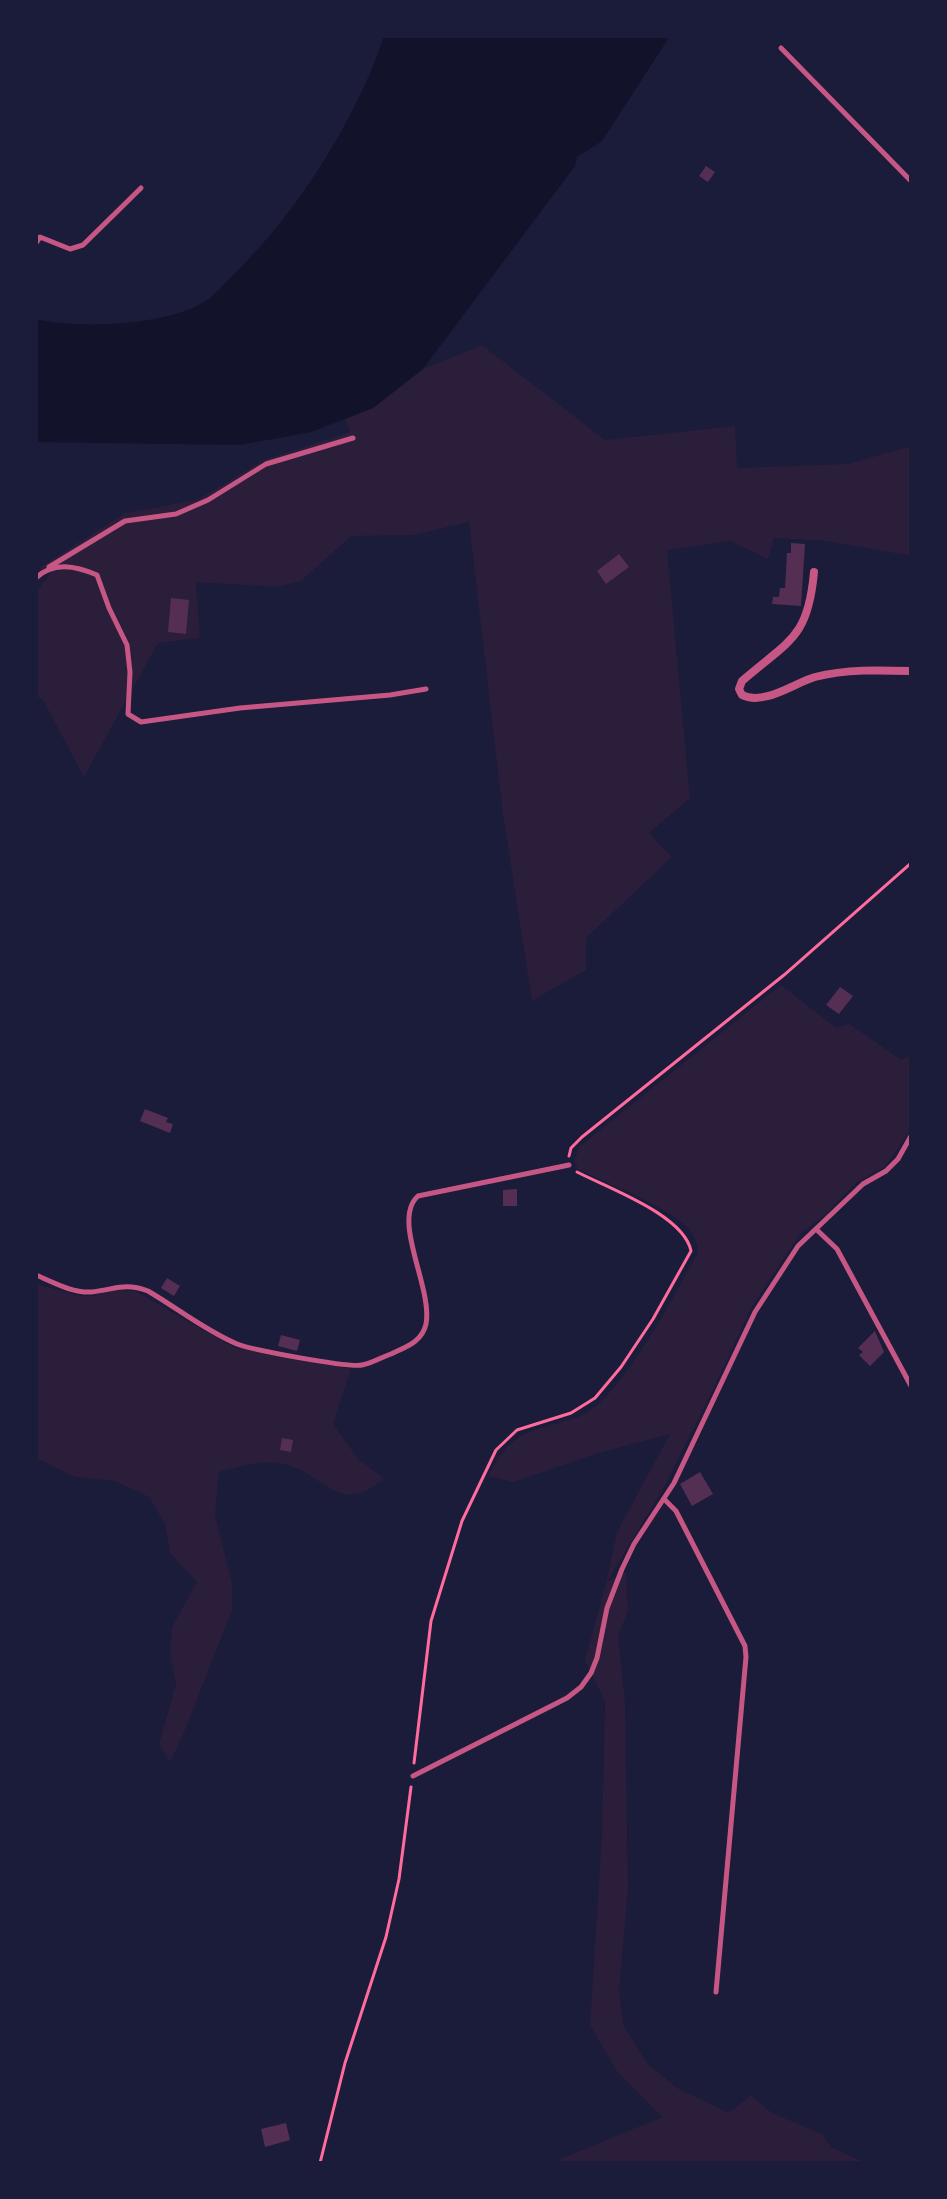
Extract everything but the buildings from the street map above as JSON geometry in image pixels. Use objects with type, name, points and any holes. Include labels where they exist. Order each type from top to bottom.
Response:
[{"type":"street","points":[[814,572],[811,602],[797,634],[742,681],[739,689],[742,695],[759,699],[813,678],[845,671],[911,671]]},
{"type":"lane","points":[[781,48],[911,181]]},
{"type":"lane","points":[[36,243],[40,237],[70,249],[83,245],[141,188]]},
{"type":"lane","points":[[36,578],[45,569],[125,521],[176,514],[208,500],[266,464],[353,438]]},
{"type":"lane","points":[[45,569],[76,566],[97,575],[127,645],[130,672],[128,714],[141,722],[240,708],[426,689]]},
{"type":"lane","points":[[413,1776],[567,1698],[581,1687],[597,1658],[607,1608],[622,1569],[634,1544],[674,1483],[755,1312],[798,1246],[863,1184],[886,1171],[898,1159],[911,1136]]},
{"type":"lane","points":[[36,1275],[80,1291],[125,1285],[137,1287],[236,1344],[334,1364],[363,1365],[410,1346],[421,1336],[426,1325],[424,1292],[408,1222],[411,1202],[418,1196],[569,1165]]},
{"type":"lane","points":[[817,1230],[837,1249],[911,1386]]},
{"type":"lane","points":[[664,1499],[676,1511],[745,1646],[716,1992]]},
{"type":"path","points":[[320,2163],[345,2063],[386,1937],[399,1879],[431,1621],[462,1521],[496,1450],[517,1430],[571,1413],[595,1398],[621,1367],[653,1319],[686,1265],[691,1251],[684,1234],[669,1219],[575,1171],[569,1165],[571,1148],[784,975],[911,863]]},
{"type":"shaded area","points":[[384,36],[670,36],[602,141],[577,157],[575,166],[423,369],[373,408],[311,432],[240,445],[36,442],[36,319],[75,324],[145,321],[187,310],[213,296],[281,222],[323,163],[358,99]]},
{"type":"shaded area","points":[[482,345],[605,440],[735,426],[737,468],[848,464],[911,446],[911,556],[827,541],[774,538],[768,559],[730,541],[667,550],[690,798],[649,833],[672,857],[586,938],[586,970],[532,1001],[503,815],[469,522],[413,535],[351,536],[301,581],[277,587],[196,582],[200,638],[158,643],[84,777],[43,700],[36,696],[36,592],[50,574],[39,568],[125,513],[197,500],[266,459],[350,432],[345,419],[373,408],[423,369]]},
{"type":"shaded area","points":[[781,985],[836,1028],[849,1024],[902,1060],[911,1053],[911,1129],[885,1167],[857,1182],[824,1216],[800,1234],[751,1308],[662,1491],[607,1582],[626,1572],[628,1611],[618,1636],[625,1703],[628,1889],[619,1992],[624,2027],[647,2063],[677,2088],[729,2113],[751,2095],[772,2113],[822,2134],[831,2147],[866,2163],[551,2163],[662,2117],[616,2070],[590,2025],[602,1834],[605,1702],[585,1660],[617,1532],[670,1434],[599,1453],[513,1482],[488,1476],[508,1446],[516,1440],[533,1431],[584,1415],[602,1401],[648,1339],[698,1252],[693,1234],[680,1221],[654,1205],[578,1169],[574,1161],[579,1147]]},
{"type":"shaded area","points":[[36,1284],[81,1296],[114,1290],[135,1291],[233,1347],[351,1369],[333,1424],[359,1460],[384,1478],[369,1489],[345,1494],[301,1470],[279,1463],[254,1464],[219,1472],[215,1515],[232,1583],[232,1610],[170,1762],[159,1744],[176,1684],[170,1655],[172,1627],[197,1582],[170,1553],[165,1524],[149,1497],[115,1481],[75,1477],[36,1458]]}]
